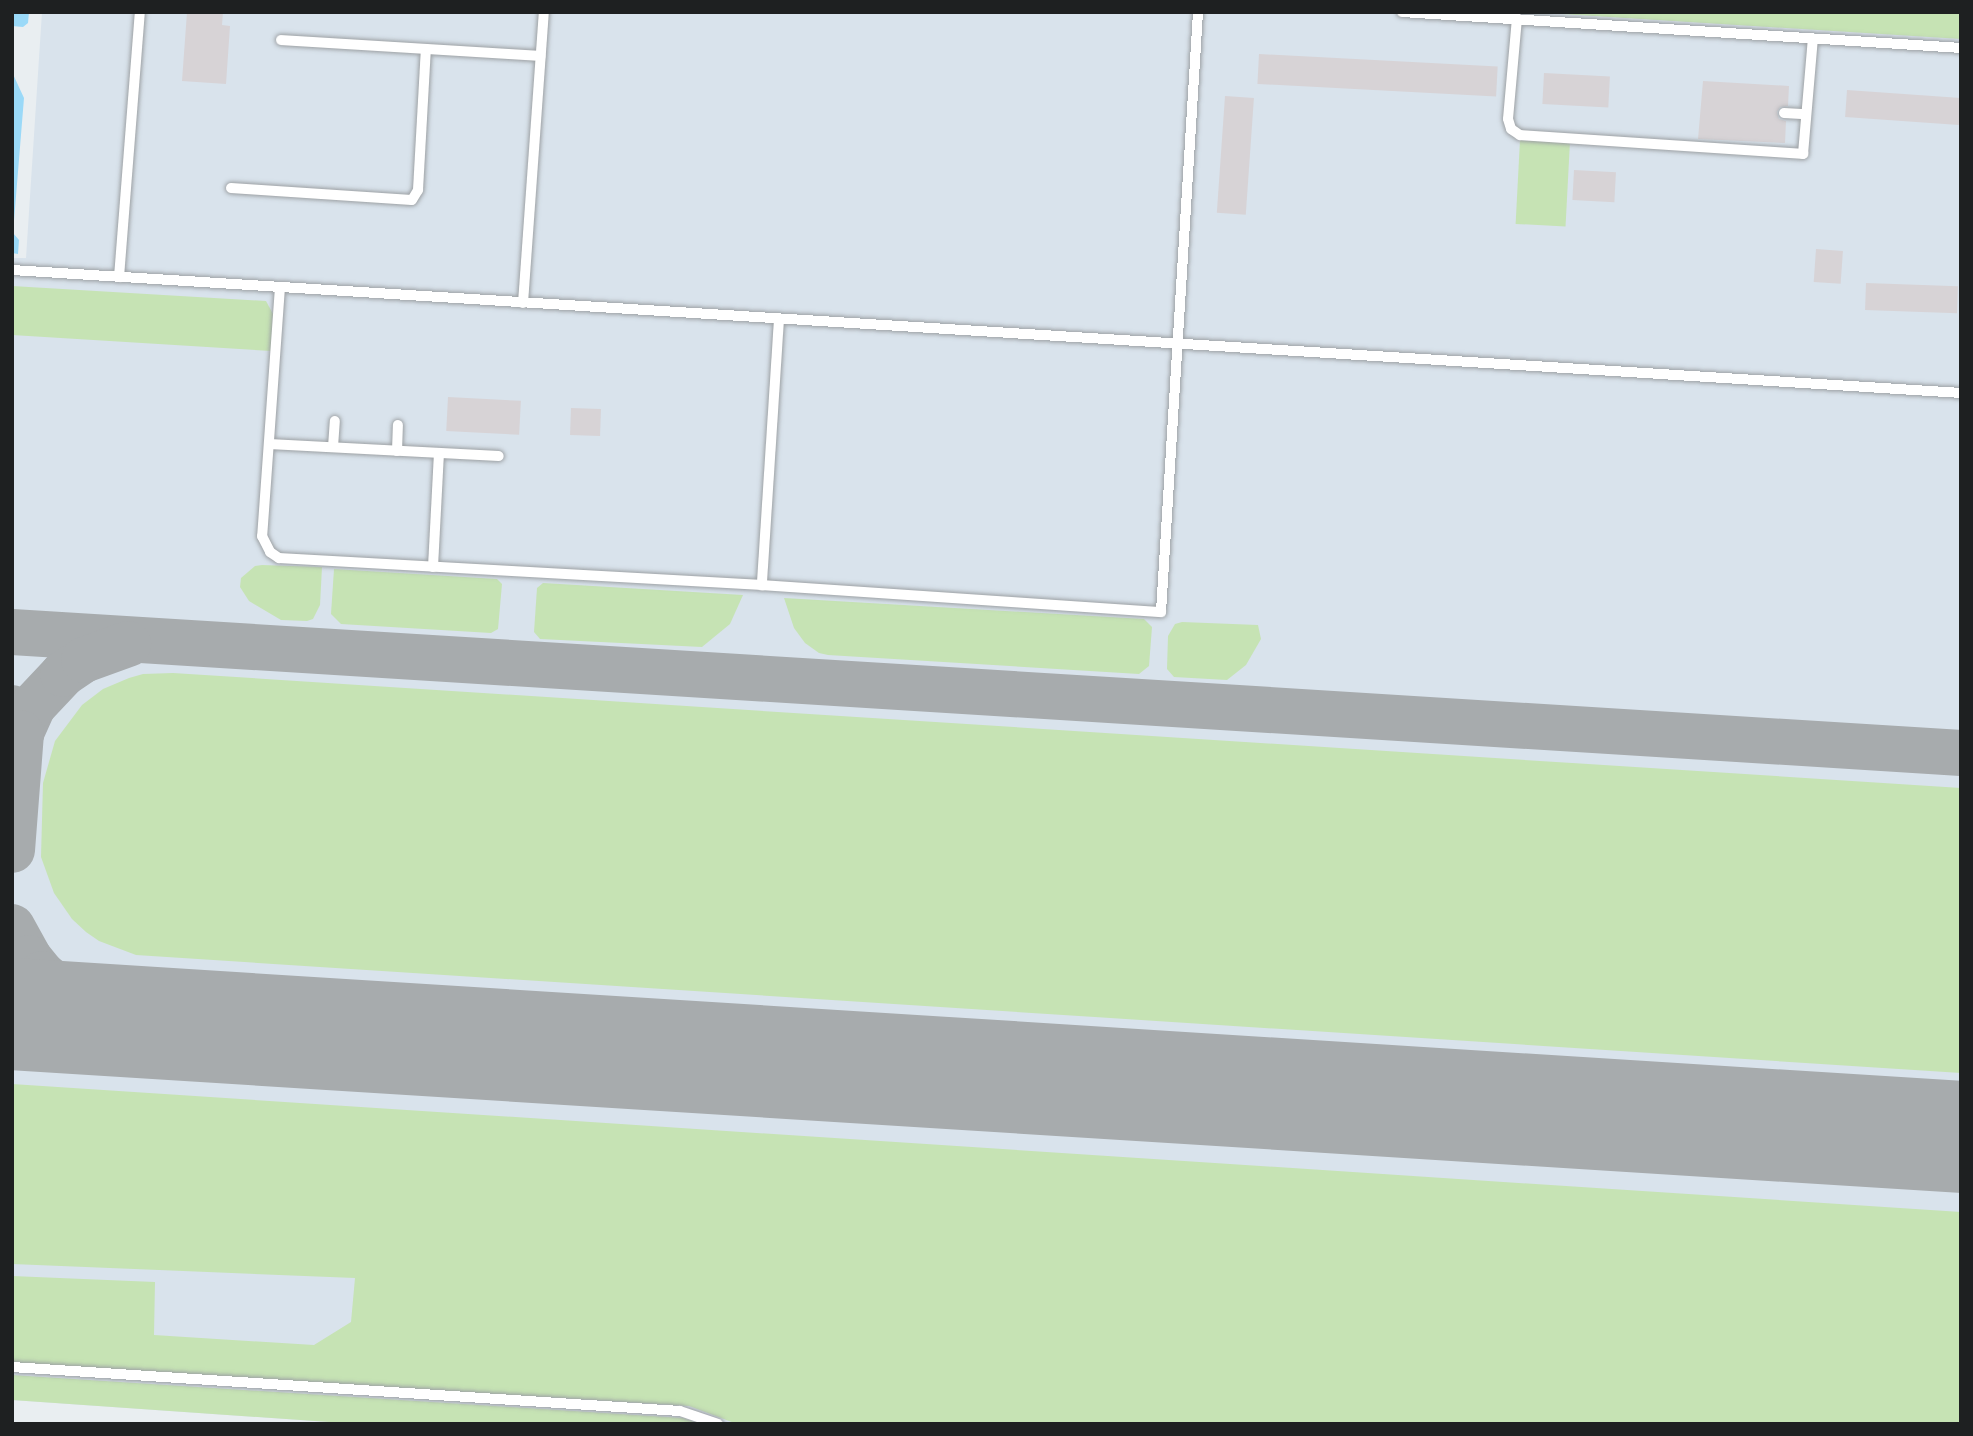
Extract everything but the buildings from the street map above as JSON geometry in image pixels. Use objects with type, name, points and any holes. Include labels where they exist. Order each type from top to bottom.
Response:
[{"type":"lane","points":[[119,277],[140,12]]},
{"type":"lane","points":[[523,303],[544,12]]},
{"type":"lane","points":[[280,287],[261,536],[270,552],[279,558],[762,585],[1161,612],[1198,12]]},
{"type":"lane","points":[[1402,12],[1961,48]]},
{"type":"lane","points":[[1517,18],[1508,119],[1511,129],[1520,135],[1803,154],[1813,38]]},
{"type":"lane","points":[[281,40],[541,56]]},
{"type":"lane","points":[[231,188],[412,200],[418,190],[426,49]]},
{"type":"lane","points":[[1784,113],[1806,114]]},
{"type":"lane","points":[[12,270],[1961,393]]},
{"type":"lane","points":[[762,585],[779,319]]},
{"type":"lane","points":[[333,447],[335,421]]},
{"type":"lane","points":[[397,451],[398,425]]},
{"type":"lane","points":[[269,444],[499,456]]},
{"type":"lane","points":[[433,567],[439,453]]},
{"type":"lane","points":[[12,1367],[680,1411],[718,1424]]},
{"type":"shaded area","points":[[42,12],[1961,12],[1961,1424],[358,1424],[12,1400],[12,258],[26,258]]},
{"type":"green space","points":[[1530,12],[1961,12],[1961,39]]},
{"type":"green space","points":[[1520,140],[1570,143],[1566,227],[1516,224]]},
{"type":"green space","points":[[12,286],[266,301],[273,314],[271,351],[12,335]]},
{"type":"green space","points":[[255,566],[322,567],[320,605],[313,619],[281,620],[249,601],[240,587],[241,578]]},
{"type":"green space","points":[[334,569],[497,579],[502,584],[498,629],[491,633],[341,624],[331,614]]},
{"type":"green space","points":[[543,583],[743,595],[730,624],[702,647],[540,639],[534,632],[537,588]]},
{"type":"green space","points":[[784,598],[1144,619],[1152,627],[1149,666],[1139,674],[828,655],[819,653],[805,643],[794,628]]},
{"type":"green space","points":[[1175,624],[1258,625],[1261,639],[1246,665],[1227,680],[1174,677],[1167,669],[1168,636]]},
{"type":"green space","points":[[173,673],[1961,788],[1961,1073],[136,955],[99,941],[86,932],[72,919],[54,893],[41,857],[43,783],[55,741],[82,705],[103,689],[129,678],[143,674]]},
{"type":"green space","points":[[12,1084],[1961,1212],[1961,1424],[737,1424],[689,1406],[12,1364],[12,1276],[155,1282],[154,1335],[314,1345],[351,1322],[355,1278],[12,1264]]},
{"type":"green space","points":[[12,1375],[683,1418],[700,1424],[358,1424],[12,1400]]},
{"type":"water","points":[[12,12],[29,12],[28,23],[23,27],[12,26]]},
{"type":"water","points":[[12,72],[24,98],[13,233],[19,240],[18,254],[12,253]]},
{"type":"taxiway","points":[[12,632],[1961,753]]},
{"type":"taxiway","points":[[12,708],[21,733],[33,706],[63,674],[84,660],[128,644]]},
{"type":"taxiway","points":[[12,850],[21,733]]},
{"type":"taxiway","points":[[12,927],[29,958],[42,974],[62,990],[122,1021]]},
{"type":"runway","points":[[12,1014],[1961,1137]]}]
